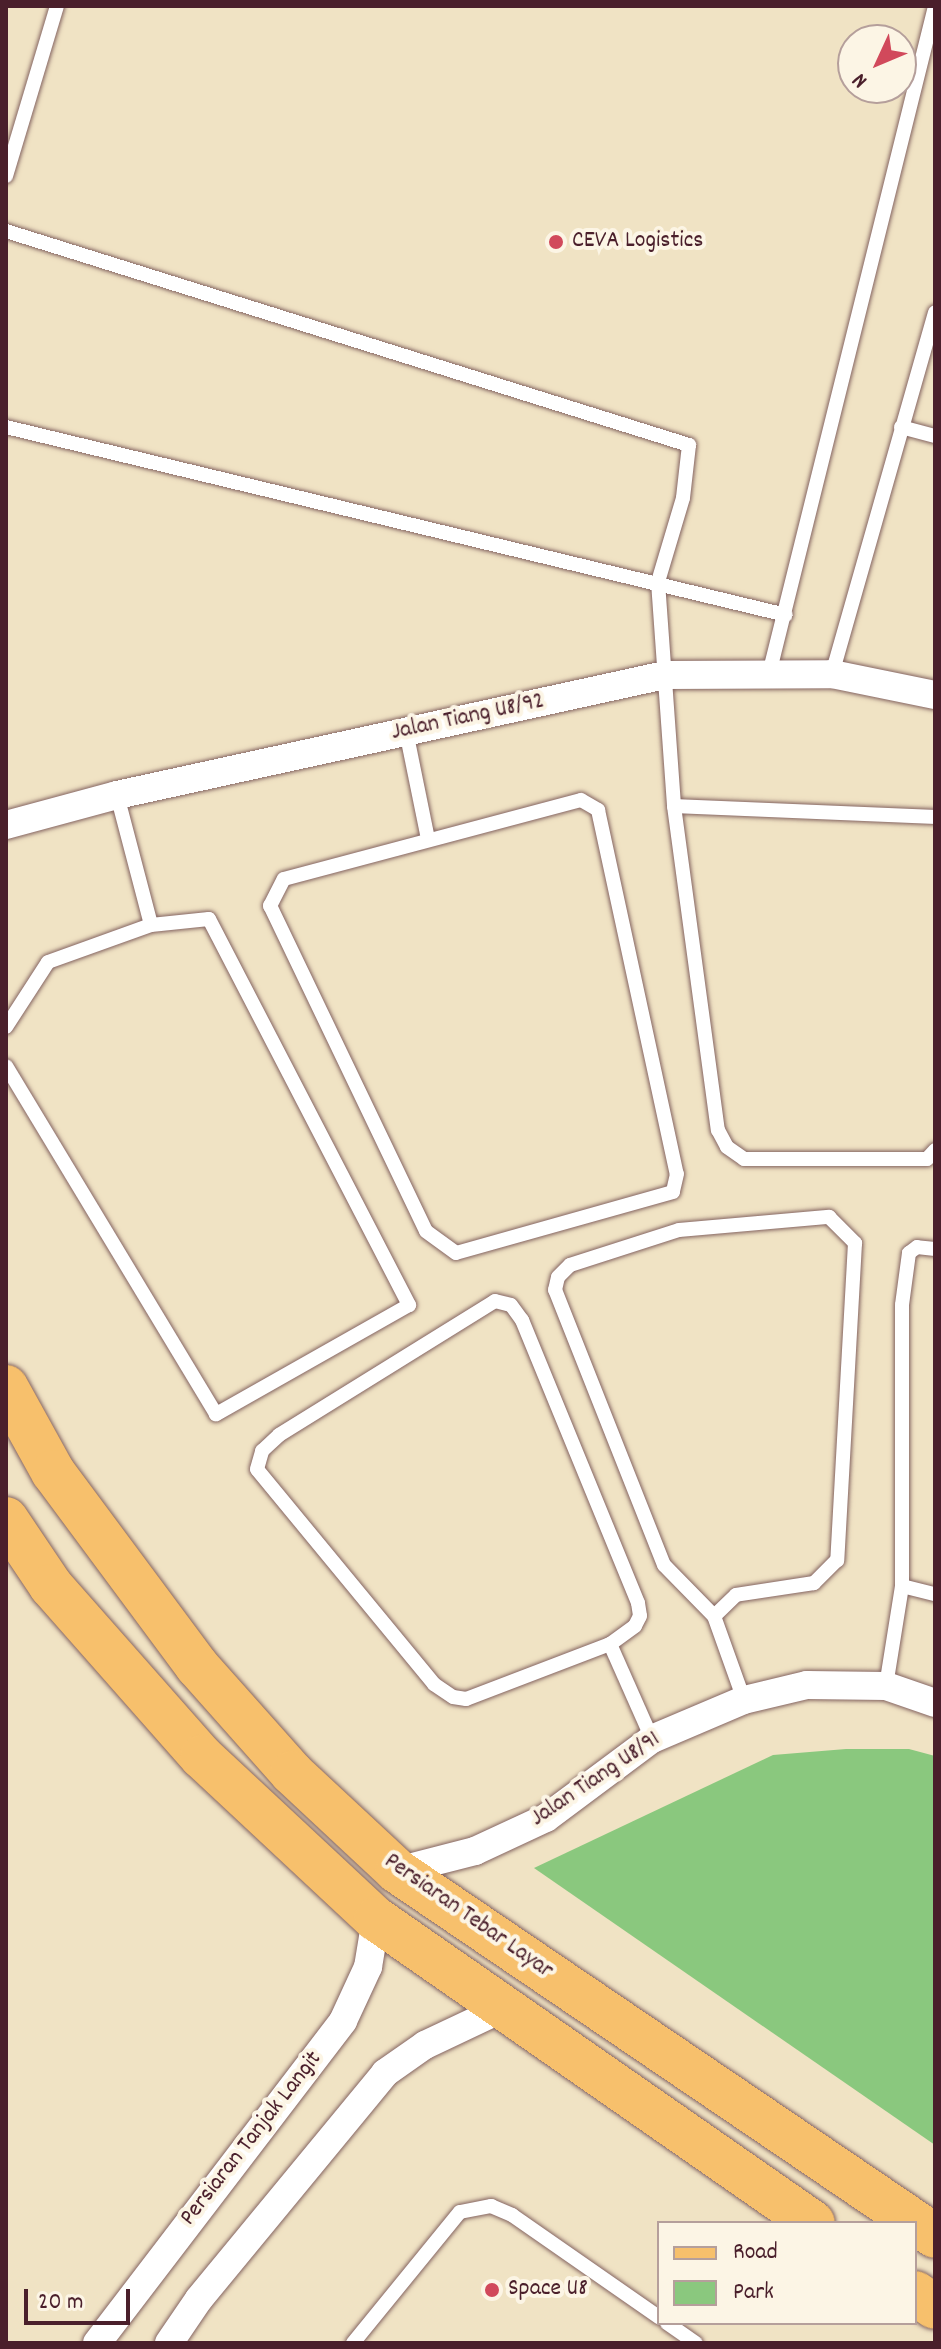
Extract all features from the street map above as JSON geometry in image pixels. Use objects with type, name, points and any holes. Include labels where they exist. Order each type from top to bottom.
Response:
[{"type":"main road","name":"Persiaran Tebar Layar","points":[[6,1387],[53,1472],[197,1666],[292,1773],[397,1871],[913,2221]]},
{"type":"main road","points":[[6,1519],[51,1586],[202,1757],[376,1919],[501,2009],[810,2221]]},
{"type":"main road","name":"Persiaran Tebar Layar","points":[[917,2224],[935,2236]]},
{"type":"main road","points":[[917,2294],[935,2307]]},
{"type":"street","name":"Jalan Tiang U8/92","points":[[6,825],[117,795],[665,675],[832,674],[935,695]]},
{"type":"street","name":"Jalan Tiang U8/91","points":[[397,1871],[475,1851],[546,1818],[652,1739],[744,1700],[807,1685],[886,1686],[935,1703]]},
{"type":"street","name":"Persiaran Tanjak Langit","points":[[97,2343],[343,2021],[368,1967],[376,1919]]},
{"type":"street","points":[[169,2343],[199,2299],[385,2073],[425,2045],[501,2009]]},
{"type":"lane","points":[[6,176],[57,6]]},
{"type":"lane","points":[[769,674],[935,6]]},
{"type":"lane","points":[[6,231],[689,445],[683,498],[658,582],[674,806],[718,1130],[727,1147],[744,1159],[927,1159],[935,1150]]},
{"type":"lane","points":[[832,674],[901,427],[928,350],[935,312]]},
{"type":"lane","points":[[6,427],[786,615]]},
{"type":"lane","points":[[901,427],[935,436]]},
{"type":"lane","points":[[406,731],[428,839]]},
{"type":"lane","points":[[117,795],[151,925]]},
{"type":"lane","points":[[581,800],[598,810],[677,1174],[673,1192],[456,1253],[426,1231],[270,906],[284,879],[428,839],[581,800]]},
{"type":"lane","points":[[674,806],[935,817]]},
{"type":"lane","points":[[6,1027],[48,962],[151,925],[209,919],[409,1305],[216,1414],[6,1066]]},
{"type":"lane","points":[[714,1616],[736,1595],[814,1583],[837,1560],[855,1243],[829,1217],[679,1230],[570,1265],[558,1277],[555,1290],[664,1565],[714,1616],[744,1700]]},
{"type":"lane","points":[[886,1686],[902,1586],[902,1305],[909,1253],[917,1247],[935,1249]]},
{"type":"lane","points":[[495,1301],[511,1305],[522,1320],[638,1603],[640,1616],[635,1626],[610,1644],[466,1699],[453,1697],[434,1684],[257,1469],[262,1451],[279,1435],[495,1301]]},
{"type":"lane","points":[[902,1586],[935,1594]]},
{"type":"lane","points":[[610,1644],[652,1739]]},
{"type":"lane","points":[[353,2343],[460,2212],[491,2206],[512,2215],[657,2316]]},
{"type":"lane","points":[[670,2325],[696,2343]]},
{"type":"green space","points":[[846,1749],[909,1749],[935,1756],[935,2145],[534,1868],[773,1755]]},
{"type":"place","name":"CEVA Logistics","points":[[556,242]]},
{"type":"place","name":"Space U8","points":[[492,2290]]}]
